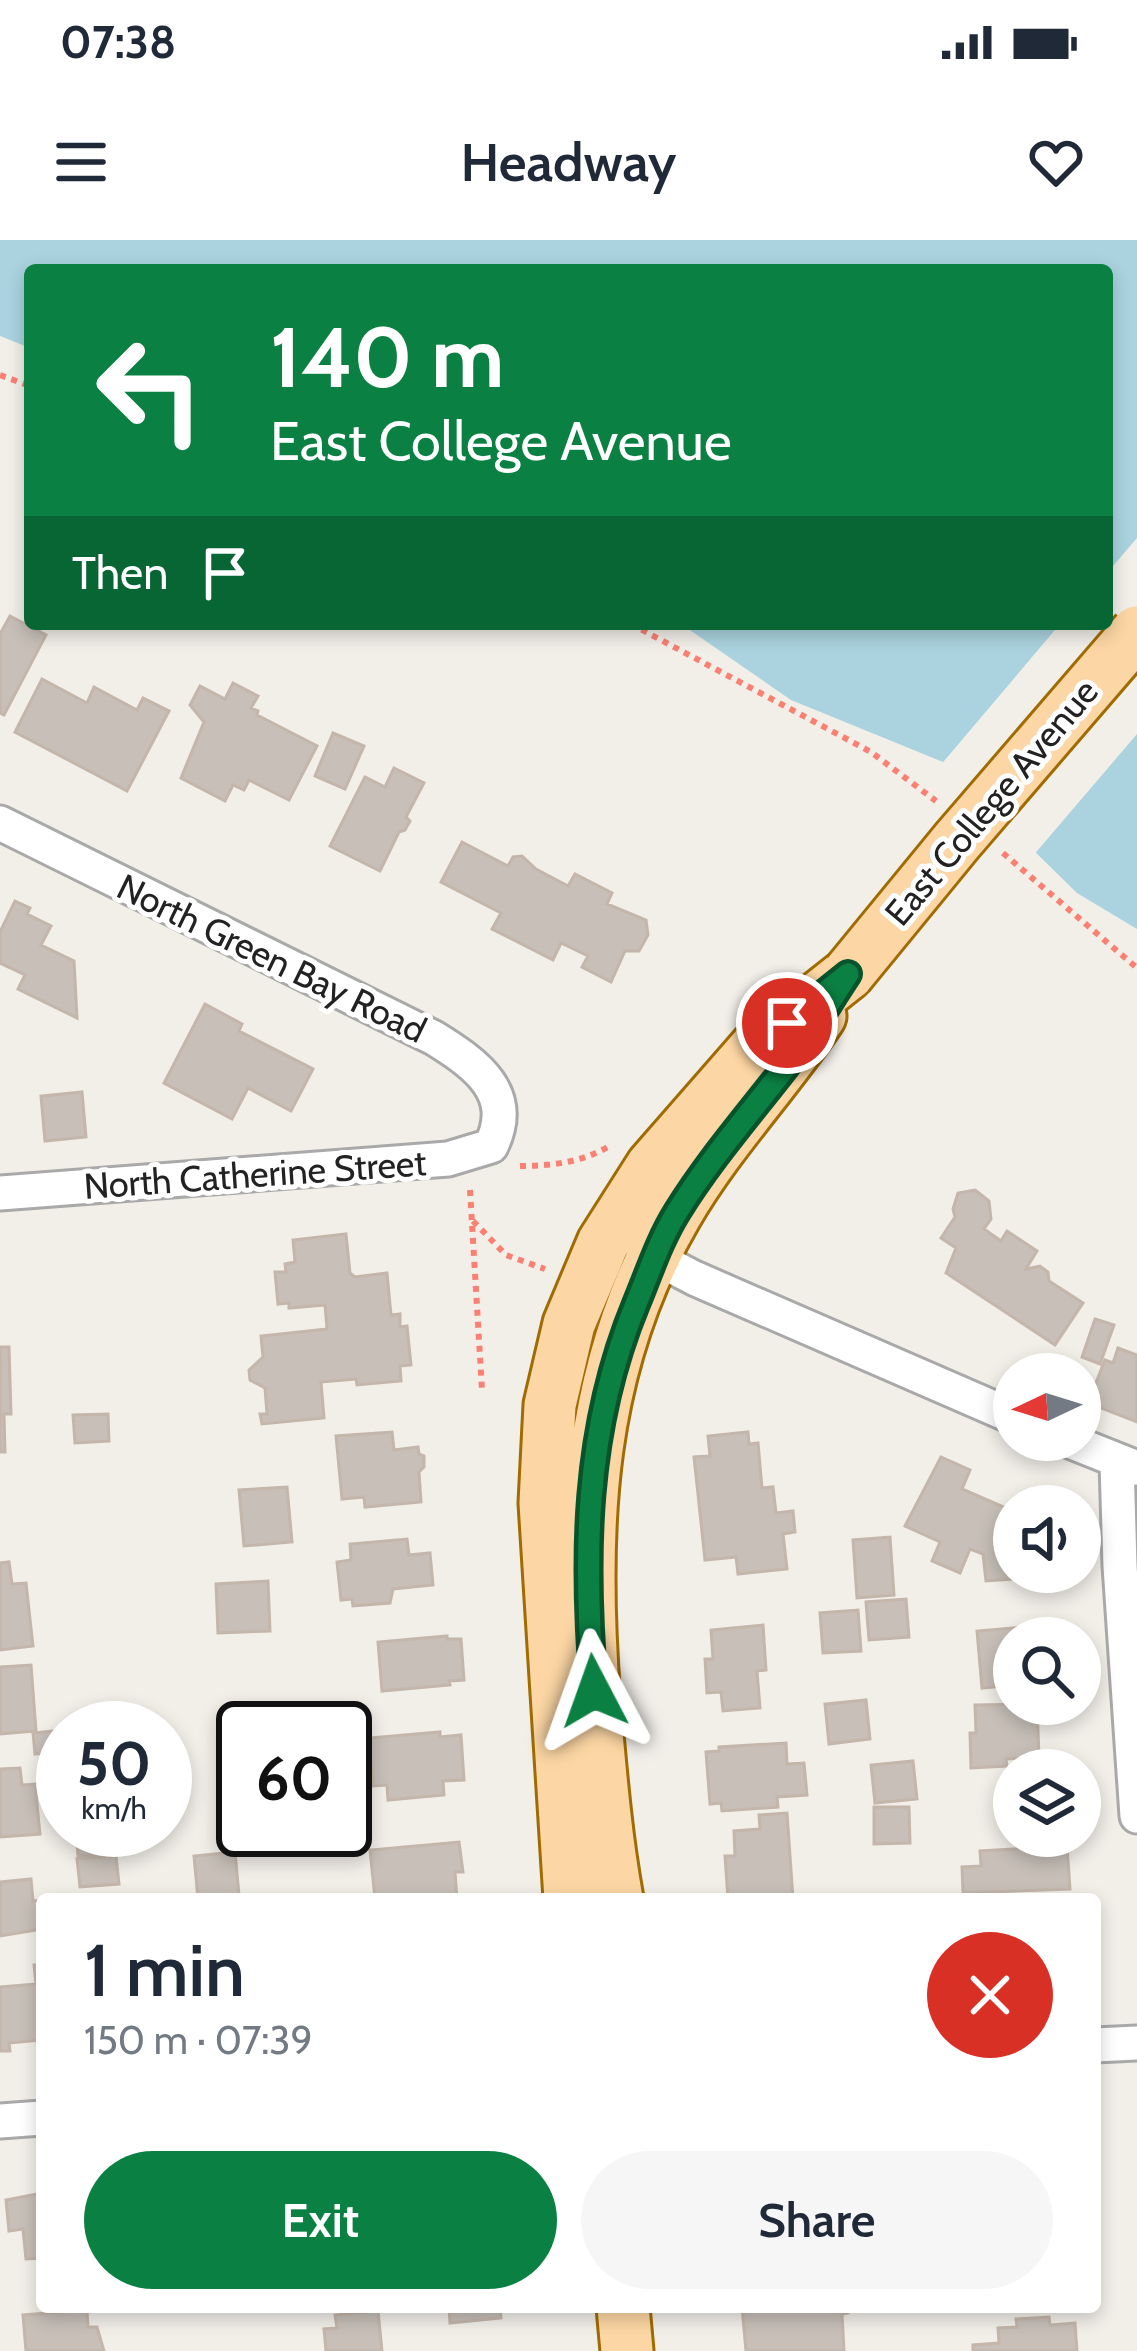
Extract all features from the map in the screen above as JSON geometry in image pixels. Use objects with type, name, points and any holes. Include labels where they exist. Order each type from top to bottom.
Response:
[{"type":"main road","name":"East College Avenue","points":[[616,1893],[600,1776],[587,1606],[587,1526],[593,1459],[611,1372],[654,1256],[726,1138],[784,1070],[848,974],[1137,632]]},
{"type":"main road","name":"East College Avenue","points":[[570,1893],[545,1503],[550,1405],[569,1324],[603,1243],[652,1166],[756,1047],[848,974]]},
{"type":"main road","points":[[624,2313],[627,2351]]},
{"type":"street","name":"North Green Bay Road","points":[[0,823],[465,1057],[499,1095],[484,1146]]},
{"type":"street","name":"North Catherine Street","points":[[0,1192],[484,1146]]},
{"type":"street","points":[[654,1256],[694,1278],[993,1408]]},
{"type":"street","points":[[1127,1465],[1120,1566],[1137,1816]]},
{"type":"street","points":[[1101,2045],[1137,2043]]},
{"type":"street","points":[[0,2121],[36,2118]]},
{"type":"path","points":[[642,630],[871,752],[946,809]]},
{"type":"path","points":[[1003,852],[1137,968]]},
{"type":"path","points":[[482,1390],[470,1219],[484,1146],[512,1165],[526,1166],[592,1157],[613,1143]]},
{"type":"path","points":[[470,1219],[506,1255],[547,1270]]},
{"type":"water","points":[[0,240],[1137,240],[1137,929],[1077,893],[943,762],[791,700],[690,630],[1113,630],[1113,264],[24,264],[24,346],[0,336]]},
{"type":"pier","points":[[1137,538],[1137,734],[1032,857],[939,767],[1055,630],[1113,630],[1113,566]]},
{"type":"building","points":[[10,616],[24,623],[24,630],[46,635],[4,715],[0,713],[0,634]]},
{"type":"building","points":[[42,679],[87,703],[94,687],[137,710],[143,698],[169,711],[127,791],[15,732]]},
{"type":"building","points":[[233,683],[258,696],[251,708],[257,715],[317,746],[289,800],[249,780],[244,790],[233,785],[225,801],[181,778],[204,722],[190,705],[200,686],[225,699]]},
{"type":"building","points":[[333,733],[364,746],[345,789],[315,776]]},
{"type":"building","points":[[394,768],[424,783],[406,817],[410,821],[399,832],[380,871],[330,846],[365,777],[385,787]]},
{"type":"building","points":[[462,842],[508,866],[513,857],[522,856],[568,886],[575,874],[612,893],[607,904],[646,920],[648,935],[639,951],[625,951],[611,982],[582,967],[588,956],[561,943],[553,960],[492,929],[501,913],[441,882]]},
{"type":"building","points":[[15,901],[30,908],[27,914],[51,926],[41,945],[74,961],[77,1018],[18,989],[25,975],[0,963],[0,932]]},
{"type":"building","points":[[205,1004],[242,1024],[239,1031],[313,1069],[291,1111],[248,1088],[232,1119],[164,1083]]},
{"type":"building","points":[[82,1092],[86,1137],[45,1141],[41,1096]]},
{"type":"building","points":[[975,1190],[989,1201],[991,1219],[984,1229],[1001,1241],[1007,1231],[1037,1251],[1026,1269],[1040,1266],[1048,1272],[1049,1281],[1083,1303],[1055,1345],[946,1273],[956,1248],[941,1238],[955,1217],[958,1193]]},
{"type":"building","points":[[346,1234],[350,1273],[355,1277],[387,1273],[391,1315],[400,1314],[400,1327],[407,1326],[411,1365],[400,1366],[401,1381],[321,1382],[324,1418],[262,1424],[260,1414],[267,1414],[265,1388],[250,1380],[249,1370],[263,1357],[261,1336],[327,1329],[325,1305],[289,1308],[289,1303],[278,1304],[275,1272],[286,1272],[285,1264],[295,1262],[293,1240]]},
{"type":"building","points":[[1095,1319],[1114,1325],[1101,1361],[1101,1353],[1083,1353]]},
{"type":"building","points":[[0,1347],[9,1347],[11,1414],[4,1414],[5,1452],[0,1452]]},
{"type":"building","points":[[1118,1348],[1137,1355],[1137,1422],[1101,1408],[1101,1370],[1105,1360],[1113,1363]]},
{"type":"building","points":[[108,1414],[109,1441],[75,1443],[73,1415]]},
{"type":"building","points":[[392,1432],[394,1450],[418,1447],[424,1456],[419,1472],[421,1502],[365,1507],[364,1497],[342,1499],[336,1436]]},
{"type":"building","points":[[748,1432],[749,1444],[758,1443],[762,1488],[773,1487],[776,1513],[793,1511],[795,1532],[783,1534],[787,1569],[738,1574],[736,1557],[705,1560],[694,1457],[710,1456],[708,1436]]},
{"type":"building","points":[[941,1457],[970,1470],[962,1489],[993,1502],[993,1581],[986,1581],[983,1554],[970,1549],[960,1573],[932,1561],[940,1542],[905,1526]]},
{"type":"building","points":[[287,1487],[292,1542],[244,1546],[239,1490]]},
{"type":"building","points":[[890,1537],[894,1595],[857,1598],[853,1540]]},
{"type":"building","points":[[407,1539],[409,1555],[430,1553],[433,1585],[393,1589],[390,1603],[353,1606],[352,1599],[341,1600],[337,1562],[351,1560],[350,1544]]},
{"type":"building","points":[[9,1562],[12,1584],[26,1583],[33,1646],[0,1650],[0,1563]]},
{"type":"building","points":[[268,1581],[270,1631],[218,1633],[216,1584]]},
{"type":"building","points":[[906,1599],[909,1637],[869,1640],[866,1602]]},
{"type":"building","points":[[858,1610],[861,1651],[823,1653],[820,1613]]},
{"type":"building","points":[[763,1625],[766,1670],[757,1671],[760,1708],[723,1711],[721,1692],[707,1693],[705,1659],[713,1659],[711,1630]]},
{"type":"building","points":[[993,1630],[993,1687],[982,1688],[977,1631]]},
{"type":"building","points":[[461,1639],[464,1680],[382,1691],[378,1642]]},
{"type":"building","points":[[31,1665],[36,1731],[0,1734],[0,1667]]},
{"type":"building","points":[[866,1700],[870,1739],[829,1744],[825,1704]]},
{"type":"building","points":[[975,1705],[993,1705],[993,1725],[1038,1725],[1039,1749],[993,1749],[993,1767],[971,1768]]},
{"type":"building","points":[[440,1732],[440,1737],[461,1735],[464,1780],[443,1781],[444,1795],[388,1800],[387,1785],[373,1786],[372,1738]]},
{"type":"building","points":[[786,1743],[787,1764],[804,1763],[807,1795],[777,1797],[778,1807],[722,1811],[721,1803],[710,1804],[706,1752]]},
{"type":"building","points":[[913,1761],[917,1799],[875,1803],[871,1765]]},
{"type":"building","points":[[20,1768],[22,1785],[35,1784],[36,1834],[0,1837],[0,1769]]},
{"type":"building","points":[[874,1807],[909,1807],[910,1843],[874,1844]]},
{"type":"building","points":[[787,1813],[793,1893],[728,1893],[725,1856],[735,1856],[734,1831],[760,1829],[759,1815]]},
{"type":"building","points":[[459,1842],[463,1872],[455,1872],[457,1893],[374,1893],[372,1850]]},
{"type":"building","points":[[993,1850],[993,1857],[1068,1857],[1070,1889],[963,1893],[962,1867],[981,1866],[980,1851]]},
{"type":"building","points":[[194,1856],[235,1857],[239,1893],[197,1893]]},
{"type":"building","points":[[116,1857],[119,1884],[80,1887],[77,1859]]},
{"type":"building","points":[[31,1879],[36,1930],[0,1936],[0,1882]]},
{"type":"building","points":[[36,1984],[36,2041],[9,2043],[10,2051],[0,2051],[0,1987]]},
{"type":"building","points":[[36,2194],[36,2258],[26,2259],[23,2229],[9,2231],[6,2200]]},
{"type":"building","points":[[87,2313],[88,2327],[97,2327],[104,2351],[26,2351],[23,2315]]},
{"type":"building","points":[[378,2313],[382,2351],[326,2351],[324,2329],[337,2328],[335,2315]]},
{"type":"building","points":[[449,2313],[501,2313],[501,2318],[450,2323]]},
{"type":"building","points":[[743,2313],[848,2313],[842,2314],[844,2351],[746,2351]]},
{"type":"building","points":[[1049,2317],[1050,2325],[1075,2323],[1077,2351],[973,2351],[973,2345],[999,2343],[998,2328],[1017,2327],[1016,2319]]},
{"type":"route","points":[[594,1691],[587,1526],[602,1409],[626,1326],[676,1214],[726,1138],[784,1070],[848,974],[787,1023]]}]
